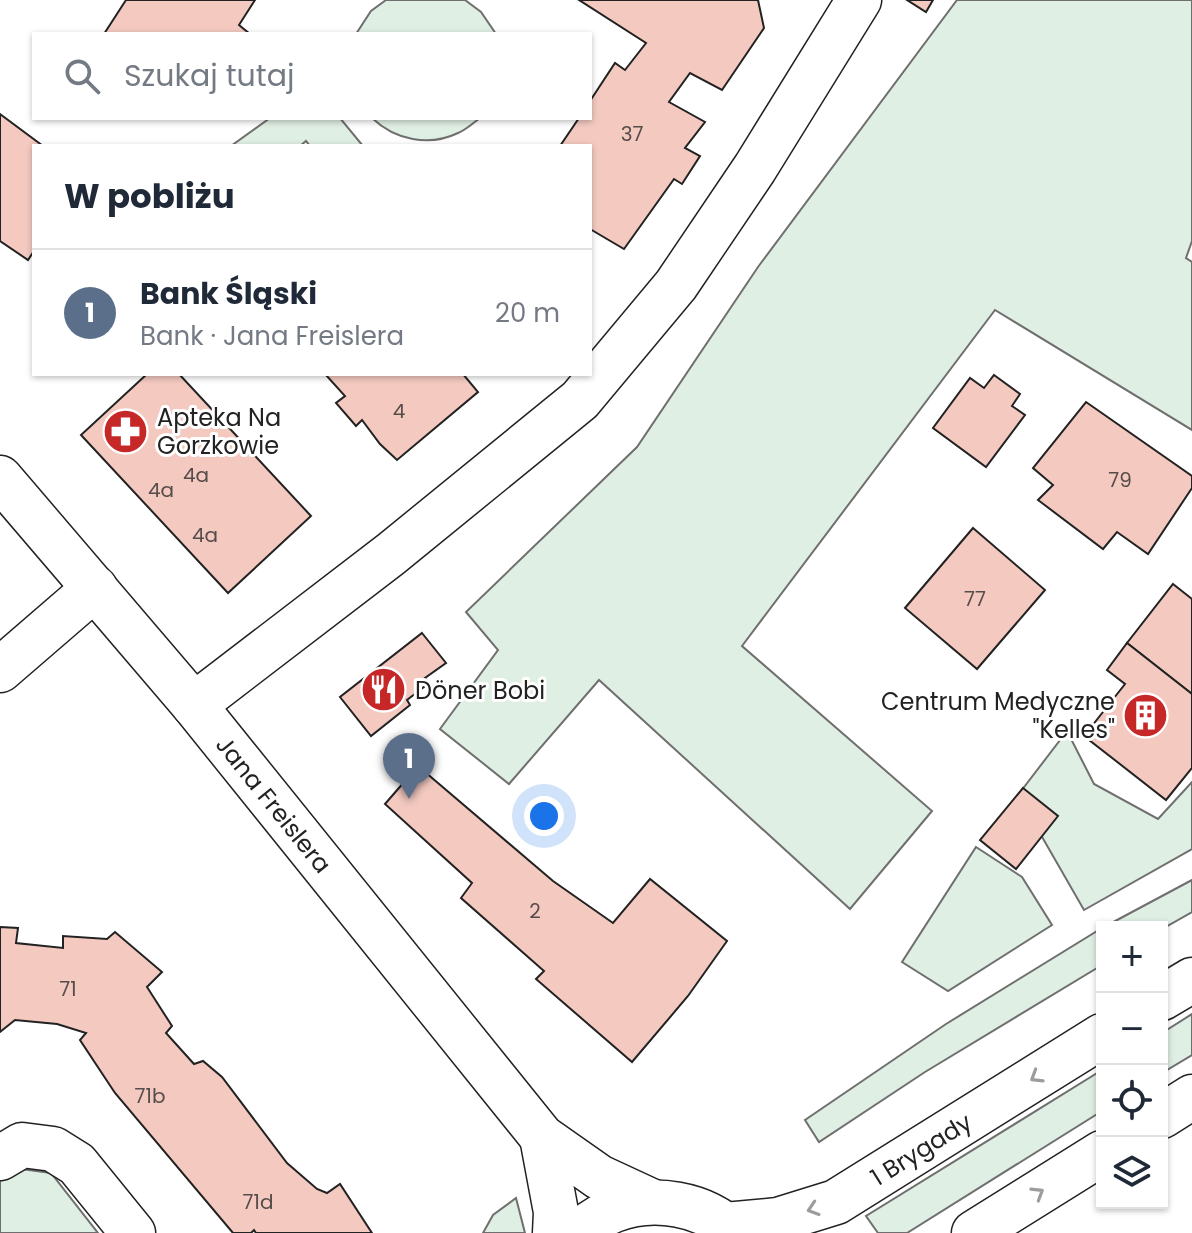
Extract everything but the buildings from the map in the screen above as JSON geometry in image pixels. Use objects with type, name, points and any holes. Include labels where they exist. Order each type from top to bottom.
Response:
[{"type":"street","points":[[194,705],[391,554],[580,400],[676,285],[755,168],[859,0]]},
{"type":"street","name":"Jana Freislera","points":[[0,478],[194,705],[542,1137],[599,1177],[653,1202]]},
{"type":"street","points":[[0,670],[95,588]]},
{"type":"street","points":[[1168,994],[1192,980]]},
{"type":"street","name":"1 Brygady","points":[[730,1229],[778,1220],[836,1202],[1096,1040]]},
{"type":"street","points":[[1168,1112],[1192,1097]]},
{"type":"street","name":"Jana Freislera","points":[[542,1137],[556,1212],[555,1233]]},
{"type":"street","points":[[0,1158],[22,1145],[53,1149],[77,1164],[133,1233]]},
{"type":"street","points":[[974,1233],[1096,1157]]},
{"type":"street","points":[[577,1233],[614,1210],[653,1202],[691,1207],[730,1229]]},
{"type":"green space","points":[[386,0],[465,0],[481,12],[495,32],[357,32],[371,11]]},
{"type":"green space","points":[[957,0],[1192,0],[1192,241],[1186,258],[1192,262],[1192,430],[995,310],[742,646],[932,811],[850,909],[599,680],[509,784],[440,729],[498,650],[466,612],[637,447],[758,267]]},
{"type":"green space","points":[[267,120],[342,120],[361,144],[308,144],[306,141],[302,144],[234,144]]},
{"type":"green space","points":[[374,120],[477,120],[458,133],[436,140],[413,139],[381,126]]},
{"type":"green space","points":[[1067,731],[1094,784],[1158,819],[1192,782],[1192,849],[1084,910],[1018,795]]},
{"type":"green space","points":[[976,847],[1022,877],[1052,925],[948,991],[902,962]]},
{"type":"green space","points":[[1192,880],[1192,912],[1168,926],[1168,921],[1115,921]]},
{"type":"green space","points":[[1096,932],[1096,969],[925,1072],[819,1142],[805,1120],[946,1024]]},
{"type":"green space","points":[[1192,1014],[1192,1055],[1168,1069],[1168,1065],[1168,1029]]},
{"type":"green space","points":[[1096,1074],[1096,1115],[907,1233],[878,1233],[866,1216]]},
{"type":"green space","points":[[14,1168],[51,1173],[98,1233],[0,1233],[0,1178]]},
{"type":"green space","points":[[516,1198],[525,1233],[483,1233],[493,1215]]},
{"type":"place","name":"Apteka Na Gorzkowie","points":[[126,431]]},
{"type":"place","name":"Döner Bobi","points":[[384,690]]},
{"type":"place","name":"Centrum Medyczne \"Kelles\"","points":[[1146,715]]},
{"type":"place","name":"Bank Śląski","points":[[409,799]]}]
